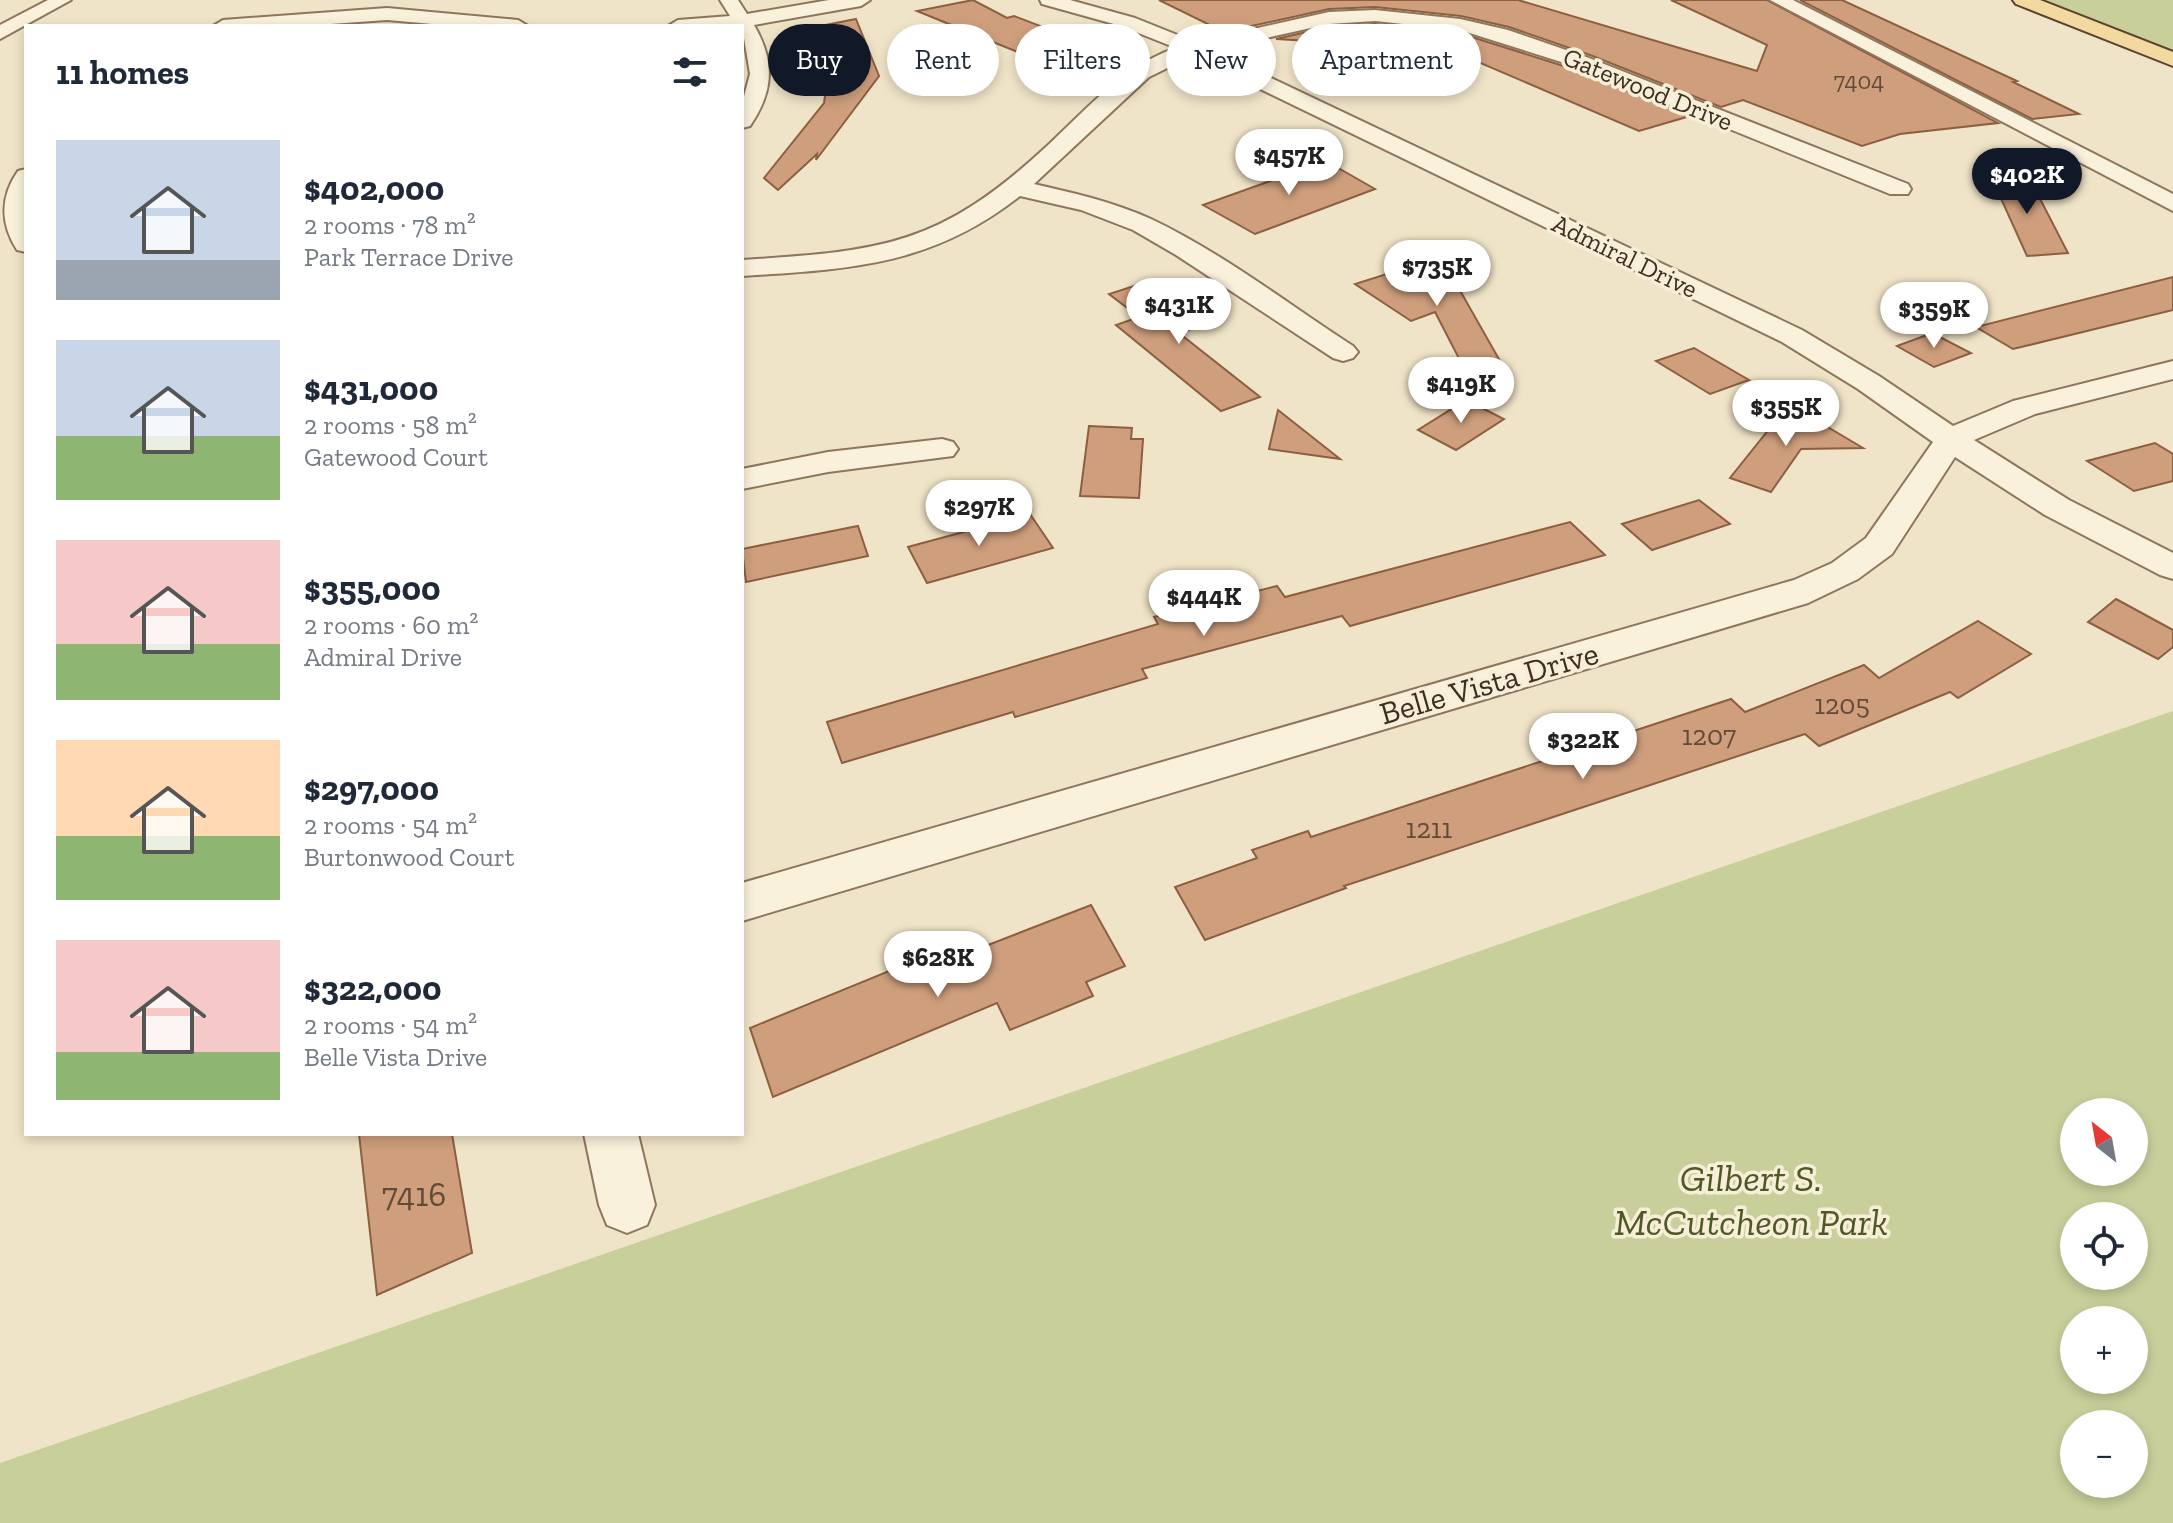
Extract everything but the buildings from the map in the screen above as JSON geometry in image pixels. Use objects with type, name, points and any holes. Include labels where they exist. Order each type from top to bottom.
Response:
[{"type":"main road","points":[[2023,0],[2173,60]]},
{"type":"street","points":[[11,31],[62,0]]},
{"type":"street","points":[[729,0],[743,24]]},
{"type":"street","points":[[704,24],[742,21],[861,0]]},
{"type":"street","name":"Admiral Drive","points":[[1049,0],[1128,22],[1166,38]]},
{"type":"street","points":[[1779,0],[2173,204]]},
{"type":"street","points":[[250,24],[387,14],[496,24]]},
{"type":"street","name":"Gatewood Drive","points":[[1276,29],[1329,18],[1409,17],[1478,26],[1528,41],[1899,189]]},
{"type":"street","points":[[744,25],[760,58],[762,76],[758,93],[744,118]]},
{"type":"street","name":"Gatewood Drive","points":[[744,268],[827,262],[903,249],[962,226],[1015,187],[1142,73],[1166,59]]},
{"type":"street","name":"Admiral Drive","points":[[1276,88],[1792,336],[1863,376],[1992,468],[2044,500],[2173,567]]},
{"type":"street","points":[[24,181],[14,206],[15,225],[24,241]]},
{"type":"street","points":[[1015,187],[1089,204],[1142,225],[1185,249],[1343,352]]},
{"type":"street","name":"Belle Vista Drive","points":[[744,901],[1795,594],[1854,565],[1881,543],[1916,485],[1953,439],[2019,410],[2173,370]]},
{"type":"street","points":[[744,479],[828,462],[942,449]]},
{"type":"street","points":[[611,1136],[627,1205]]},
{"type":"green space","points":[[2022,0],[2173,0],[2173,62]]},
{"type":"green space","name":"Gilbert S. McCutcheon Park","points":[[2173,711],[2173,1523],[0,1523],[0,1463]]}]
